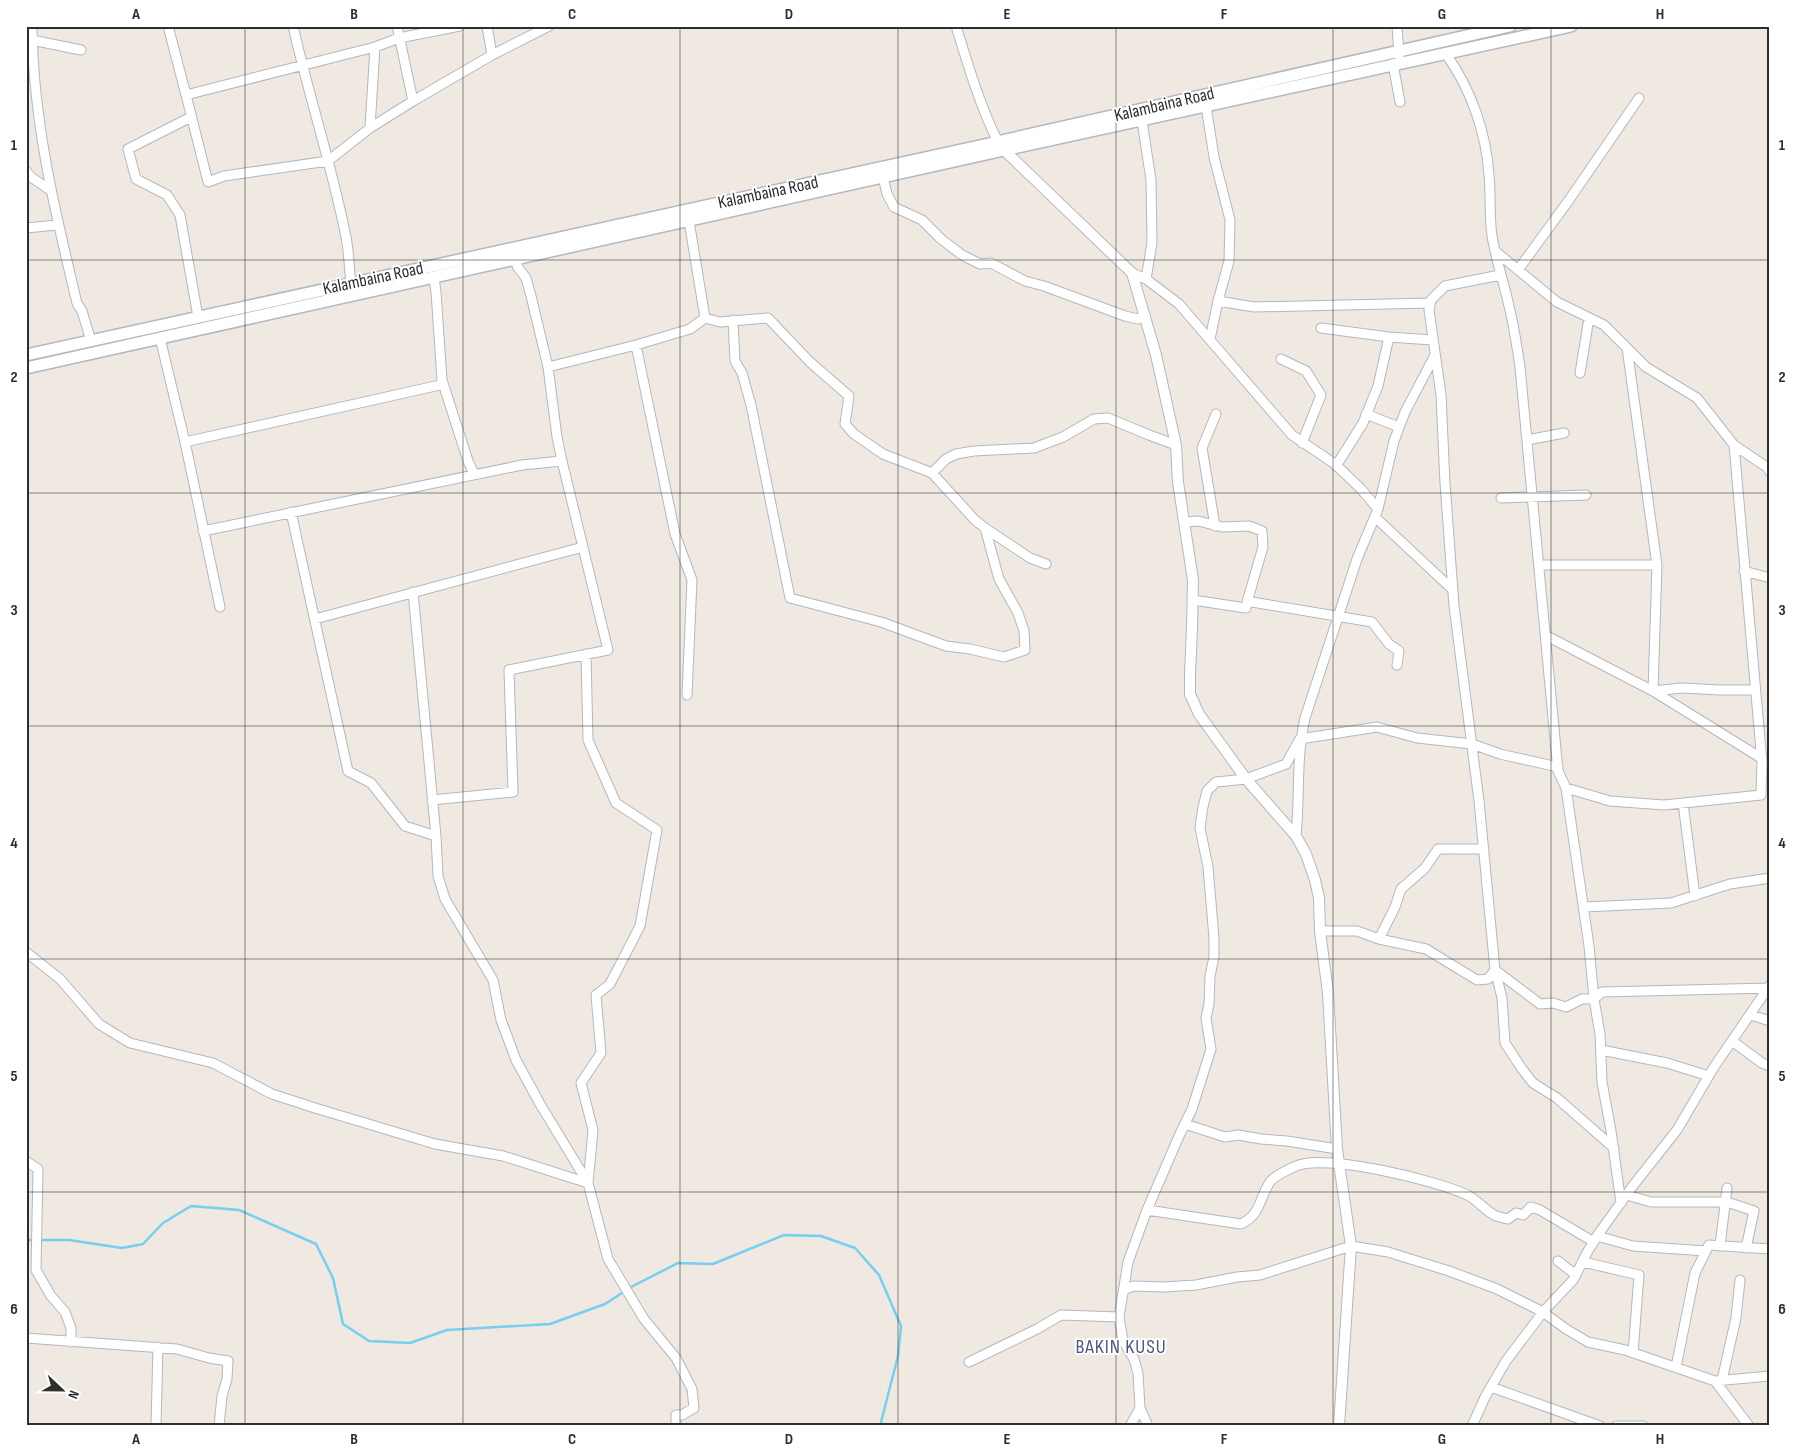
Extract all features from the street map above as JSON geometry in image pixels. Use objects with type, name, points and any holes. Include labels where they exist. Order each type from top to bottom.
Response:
[{"type":"main road","name":"Kalambaina Road","points":[[26,355],[351,283],[1001,146],[1397,59],[1510,26]]},
{"type":"main road","points":[[26,368],[883,178],[1001,146],[1142,121],[1397,59],[1446,54],[1571,26]]},
{"type":"street","points":[[32,26],[37,111],[50,190],[57,226],[77,303],[82,311],[91,341]]},
{"type":"street","points":[[168,26],[208,182],[224,176],[328,161],[370,128],[413,101],[492,55],[549,26]]},
{"type":"street","points":[[293,26],[346,239],[351,283]]},
{"type":"street","points":[[396,26],[413,101]]},
{"type":"street","points":[[186,95],[374,47],[399,38],[460,26]]},
{"type":"street","points":[[487,26],[492,55]]},
{"type":"street","points":[[956,26],[990,127],[1001,146],[1132,273],[1146,279],[1179,304],[1292,435],[1336,466],[1361,489],[1377,513],[1453,590]]},
{"type":"street","points":[[1397,26],[1400,102]]},
{"type":"street","points":[[32,40],[81,50]]},
{"type":"street","points":[[370,128],[374,47]]},
{"type":"street","points":[[1446,54],[1466,89],[1482,131],[1487,154],[1490,219],[1495,251],[1509,306],[1520,366],[1558,767],[1566,788],[1584,907],[1594,999],[1600,1034],[1602,1082],[1614,1148],[1621,1203]]},
{"type":"street","points":[[1518,270],[1639,98]]},
{"type":"street","points":[[1206,106],[1214,157],[1230,220],[1229,261],[1210,339]]},
{"type":"street","points":[[191,117],[128,149],[136,179],[167,195],[180,215],[198,317]]},
{"type":"street","points":[[1142,121],[1152,180],[1152,243],[1146,279]]},
{"type":"street","points":[[26,171],[31,177],[50,190]]},
{"type":"street","points":[[883,178],[887,194],[894,207],[922,220],[941,240],[971,260],[980,264],[991,263],[1025,281],[1044,286],[1125,316],[1138,319],[1145,316]]},
{"type":"street","points":[[689,221],[705,318]]},
{"type":"street","points":[[26,228],[57,226]]},
{"type":"street","points":[[1495,251],[1557,302],[1604,325],[1646,366],[1697,398],[1734,445],[1768,468],[1770,472]]},
{"type":"street","points":[[432,800],[513,792],[509,670],[608,650],[556,437],[548,367],[526,278],[517,266],[517,259]]},
{"type":"street","points":[[1132,273],[1168,404],[1176,444],[1178,482],[1193,580],[1190,694],[1199,714],[1246,779],[1296,836],[1306,854],[1315,880],[1328,993],[1338,1163],[1351,1246],[1339,1426]]},
{"type":"street","points":[[1500,275],[1445,286],[1431,300],[1429,310],[1441,395],[1442,445],[1453,590],[1484,850],[1494,970],[1502,998],[1505,1043],[1522,1069],[1533,1083],[1557,1098],[1614,1148]]},
{"type":"street","points":[[434,278],[442,380],[468,462],[474,474]]},
{"type":"street","points":[[1218,301],[1254,307],[1430,303]]},
{"type":"street","points":[[705,318],[720,322],[768,318],[810,362],[849,396],[845,424],[854,434],[883,454],[932,473],[975,520],[985,528],[1030,558],[1046,564]]},
{"type":"street","points":[[548,367],[690,329],[705,318]]},
{"type":"street","points":[[1580,373],[1589,318]]},
{"type":"street","points":[[733,320],[735,361],[742,373],[751,405],[790,598],[881,622],[946,646],[970,649],[1004,657],[1025,650],[1024,631],[1018,612],[999,579],[985,528]]},
{"type":"street","points":[[1321,328],[1389,337],[1432,340]]},
{"type":"street","points":[[1336,466],[1363,423],[1378,386],[1389,337]]},
{"type":"street","points":[[160,338],[185,442],[220,607]]},
{"type":"street","points":[[636,345],[675,534],[692,580],[687,695]]},
{"type":"street","points":[[1627,348],[1657,565],[1652,691]]},
{"type":"street","points":[[1296,836],[1300,739],[1305,718],[1357,559],[1377,513],[1399,427],[1435,355]]},
{"type":"street","points":[[1281,360],[1306,371],[1321,395],[1302,443]]},
{"type":"street","points":[[185,442],[440,385],[442,380]]},
{"type":"street","points":[[1215,526],[1202,448],[1216,414]]},
{"type":"street","points":[[1366,414],[1399,427]]},
{"type":"street","points":[[932,473],[946,459],[956,454],[974,451],[1034,448],[1063,437],[1094,419],[1108,418],[1149,436],[1176,444]]},
{"type":"street","points":[[1527,440],[1564,433]]},
{"type":"street","points":[[1566,788],[1610,802],[1664,805],[1765,795],[1734,445]]},
{"type":"street","points":[[203,531],[474,474],[522,465],[562,461]]},
{"type":"street","points":[[1501,498],[1586,495]]},
{"type":"street","points":[[291,512],[348,771],[371,783],[405,826],[436,836]]},
{"type":"street","points":[[1185,522],[1198,522],[1215,526],[1248,526],[1262,530],[1263,547],[1246,608],[1192,600]]},
{"type":"street","points":[[315,619],[583,547]]},
{"type":"street","points":[[1539,565],[1657,565]]},
{"type":"street","points":[[1744,570],[1770,578]]},
{"type":"street","points":[[413,592],[436,836],[438,876],[445,899],[493,980],[501,1020],[516,1060],[540,1104],[588,1183],[608,1259],[644,1319],[676,1358],[692,1389],[694,1408],[682,1415],[676,1415],[676,1426]]},
{"type":"street","points":[[1247,602],[1372,622],[1389,644],[1399,651],[1397,665]]},
{"type":"street","points":[[1545,635],[1652,691],[1761,758]]},
{"type":"street","points":[[586,654],[588,740],[616,803],[657,830],[640,926],[610,984],[596,995],[601,1053],[581,1083],[593,1130],[588,1183]]},
{"type":"street","points":[[1652,691],[1682,688],[1755,690]]},
{"type":"street","points":[[1300,739],[1377,727],[1417,738],[1472,744],[1500,754],[1558,767]]},
{"type":"street","points":[[1148,1426],[1140,1408],[1138,1373],[1134,1359],[1124,1341],[1119,1317],[1128,1262],[1147,1210],[1192,1109],[1211,1048],[1206,1018],[1214,957],[1214,938],[1208,868],[1200,828],[1203,807],[1207,791],[1216,782],[1246,779],[1286,764],[1300,739]]},
{"type":"street","points":[[1683,803],[1695,896]]},
{"type":"street","points":[[1379,938],[1395,907],[1401,889],[1425,868],[1438,849],[1484,850]]},
{"type":"street","points":[[1584,907],[1671,903],[1730,884],[1770,878]]},
{"type":"street","points":[[1320,931],[1357,931],[1426,949],[1478,980],[1488,979],[1494,970]]},
{"type":"street","points":[[26,952],[60,979],[99,1024],[130,1043],[213,1063],[272,1094],[315,1108],[435,1144],[503,1156],[588,1183]]},
{"type":"street","points":[[1494,970],[1540,1004],[1553,1003],[1566,1007],[1582,999],[1594,999],[1602,992],[1769,987]]},
{"type":"street","points":[[1472,1426],[1506,1360],[1543,1312],[1562,1293],[1576,1275],[1595,1239],[1677,1130],[1709,1076],[1769,987]]},
{"type":"street","points":[[1750,1015],[1770,1021]]},
{"type":"street","points":[[1732,1041],[1762,1063],[1770,1066]]},
{"type":"street","points":[[1601,1050],[1667,1063],[1709,1076]]},
{"type":"street","points":[[1185,1124],[1225,1137],[1238,1135],[1337,1149]]},
{"type":"street","points":[[26,1161],[38,1169],[36,1270],[51,1296],[66,1312],[71,1328],[71,1342]]},
{"type":"street","points":[[1147,1210],[1241,1224],[1250,1220],[1261,1203],[1271,1181],[1280,1175],[1304,1162],[1338,1163],[1429,1180],[1470,1197],[1494,1215],[1508,1219],[1516,1213],[1523,1215],[1531,1207],[1595,1239],[1632,1246],[1706,1251]]},
{"type":"street","points":[[1720,1246],[1727,1188]]},
{"type":"street","points":[[1627,1195],[1651,1202],[1726,1202],[1754,1211],[1746,1248]]},
{"type":"street","points":[[1676,1367],[1695,1274],[1709,1245],[1770,1249]]},
{"type":"street","points":[[1124,1290],[1133,1286],[1196,1285],[1237,1277],[1260,1275],[1351,1246],[1388,1252],[1449,1271],[1497,1289],[1543,1312],[1588,1342],[1633,1353],[1719,1381],[1770,1376]]},
{"type":"street","points":[[1558,1261],[1576,1275]]},
{"type":"street","points":[[1583,1262],[1639,1275],[1633,1353]]},
{"type":"street","points":[[1740,1280],[1736,1318],[1719,1381],[1749,1426]]},
{"type":"street","points":[[969,1362],[1038,1329],[1060,1315],[1119,1317]]},
{"type":"street","points":[[26,1338],[177,1349],[228,1361],[219,1426]]},
{"type":"street","points":[[156,1426],[158,1347]]},
{"type":"street","points":[[1491,1387],[1600,1426]]},
{"type":"street","points":[[1130,1426],[1140,1408]]},
{"type":"street","points":[[1616,1426],[1643,1426]]},
{"type":"waterway","points":[[26,1240],[69,1240],[122,1248],[143,1244],[163,1223],[191,1206],[239,1210],[316,1244],[333,1278],[343,1324],[369,1341],[410,1343],[447,1330],[550,1324],[605,1304],[625,1291]]},
{"type":"waterway","points":[[629,1288],[678,1263],[713,1264],[784,1235],[821,1236],[855,1248],[879,1275],[901,1326],[898,1356],[880,1426]]},
{"type":"district","name":"BAKIN KUSU","points":[[1121,1346]]}]
